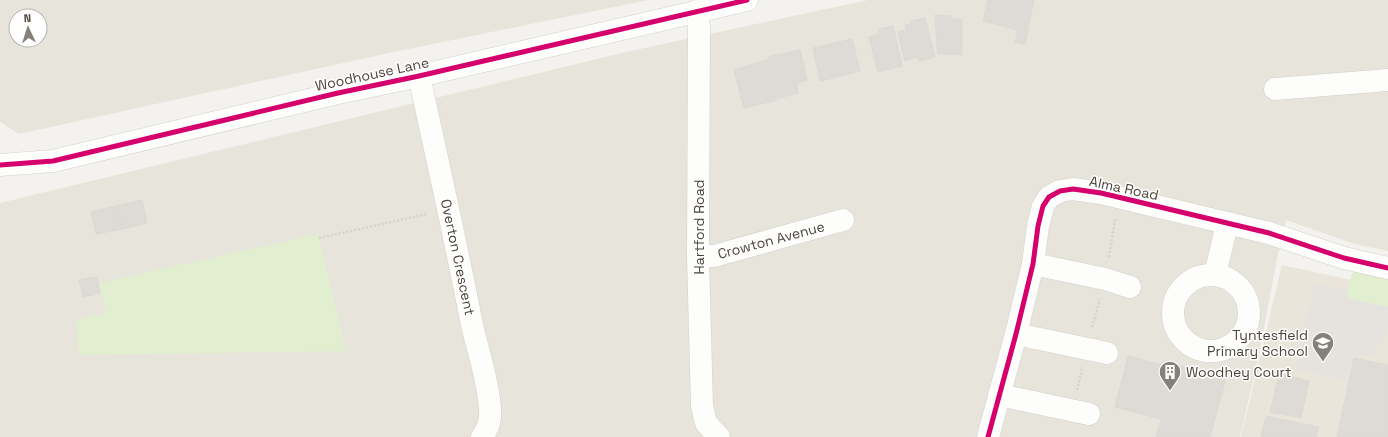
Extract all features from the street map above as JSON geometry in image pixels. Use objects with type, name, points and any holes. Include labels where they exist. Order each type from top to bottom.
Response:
[{"type":"street","name":"Woodhouse Lane","points":[[0,165],[53,161],[338,93],[418,76],[671,8],[697,11],[747,0]]},
{"type":"street","name":"Hartford Road","points":[[697,11],[699,27],[698,257],[702,406],[706,423],[719,437]]},
{"type":"street","name":"Overton Crescent","points":[[418,76],[449,210],[488,395],[490,410],[488,428],[482,437]]},
{"type":"street","points":[[1275,89],[1388,80]]},
{"type":"street","name":"Alma Road","points":[[988,437],[1033,264],[1038,226],[1043,206],[1049,197],[1060,191],[1073,189],[1101,193],[1269,233],[1344,258],[1388,268]]},
{"type":"street","name":"Crowton Avenue","points":[[698,257],[714,256],[843,220]]},
{"type":"street","points":[[1215,275],[1227,224]]},
{"type":"street","points":[[1033,264],[1130,287]]},
{"type":"street","points":[[1016,334],[1097,350]]},
{"type":"street","points":[[999,396],[1081,412]]},
{"type":"path","points":[[1081,412],[1097,350],[1105,280],[1119,198]]},
{"type":"path","points":[[319,238],[449,210]]},
{"type":"shaded area","points":[[0,0],[648,0],[389,53],[19,134],[0,122]]},
{"type":"shaded area","points":[[868,0],[1388,0],[1388,251],[1355,244],[1286,220],[1278,253],[1259,355],[1240,437],[0,437],[0,203],[626,52]]},
{"type":"shaded area","name":"Tyntesfield Primary School","points":[[1282,265],[1388,288],[1388,437],[1241,437]]},
{"type":"shaded area","points":[[1315,283],[1348,291],[1347,298],[1388,307],[1388,324],[1384,344],[1377,343],[1374,358],[1352,354],[1346,381],[1295,369]]},
{"type":"green space","points":[[318,234],[346,351],[79,355],[76,320],[106,313],[99,283]]},
{"type":"green space","points":[[1353,269],[1388,276],[1388,307],[1346,298]]},
{"type":"building","points":[[988,0],[1034,0],[1025,44],[1015,42],[1018,30],[983,21]]},
{"type":"building","points":[[935,15],[951,16],[952,19],[962,19],[962,55],[938,54]]},
{"type":"building","points":[[925,18],[935,57],[920,61],[917,57],[905,61],[898,32],[906,30],[905,25],[912,24],[911,21]]},
{"type":"building","points":[[893,26],[902,66],[878,72],[869,37],[879,34],[879,29]]},
{"type":"building","points":[[852,39],[860,71],[820,81],[813,48]]},
{"type":"building","points":[[800,50],[807,80],[797,83],[798,93],[778,98],[768,57]]},
{"type":"building","points":[[767,60],[777,100],[744,108],[734,70]]},
{"type":"building","points":[[142,200],[147,223],[122,229],[116,206]]},
{"type":"building","points":[[116,206],[122,229],[96,234],[91,212]]},
{"type":"building","points":[[97,277],[100,293],[83,297],[79,280]]},
{"type":"building","name":"Woodhey Court","points":[[1128,356],[1162,365],[1163,361],[1226,378],[1210,437],[1156,437],[1161,419],[1115,407]]},
{"type":"building","points":[[1354,358],[1388,365],[1388,437],[1337,437]]},
{"type":"building","points":[[1279,374],[1309,381],[1301,418],[1270,412]]},
{"type":"building","points":[[1266,416],[1319,427],[1316,437],[1261,437]]},
{"type":"cycle path","points":[[0,165],[53,161],[338,93],[419,76],[747,0]]},
{"type":"cycle path","points":[[988,437],[1033,264],[1038,226],[1043,206],[1049,197],[1060,191],[1073,189],[1101,193],[1269,233],[1344,258],[1388,268]]},
{"type":"place","name":"Tyntesfield Primary School","points":[[1323,362]]},
{"type":"place","name":"Woodhey Court","points":[[1170,392]]}]
